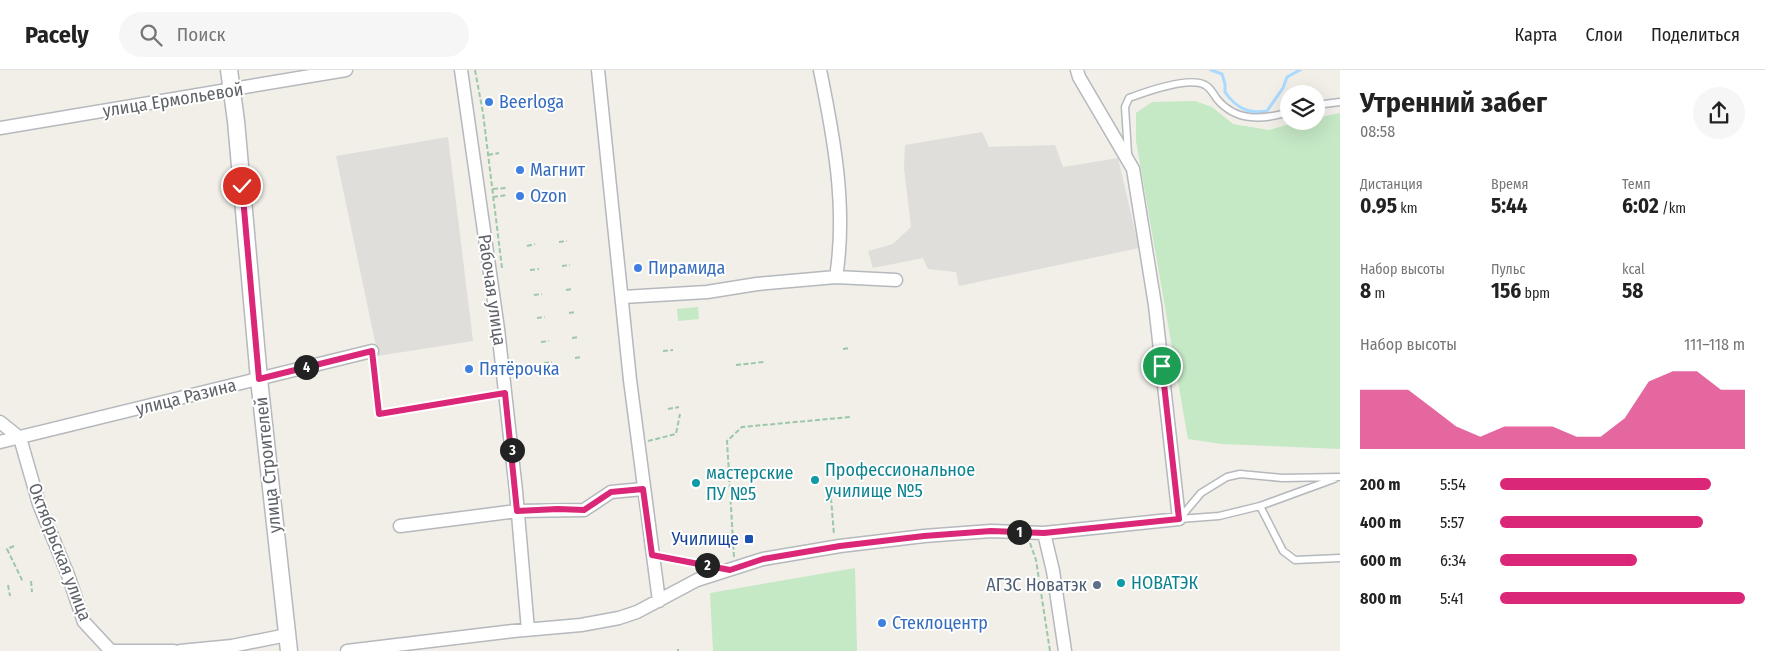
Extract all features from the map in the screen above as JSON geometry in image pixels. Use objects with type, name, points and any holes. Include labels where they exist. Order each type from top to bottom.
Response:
[{"type":"street","name":"улица Строителей","points":[[229,70],[233,90],[259,379],[288,643]]},
{"type":"street","name":"улица Ермольевой","points":[[0,128],[346,70]]},
{"type":"street","name":"Рабочая улица","points":[[461,70],[505,393],[528,630]]},
{"type":"street","points":[[598,70],[643,489],[660,601]]},
{"type":"street","points":[[820,70],[835,143],[842,244],[836,277]]},
{"type":"street","points":[[347,651],[581,625],[619,618],[660,601],[697,580],[733,568],[763,559],[834,547],[985,531],[1044,533],[1179,519],[1154,295],[1133,169],[1101,116],[1077,70]]},
{"type":"street","points":[[623,297],[707,292],[757,284],[836,277],[896,280]]},
{"type":"street","name":"улица Разина","points":[[0,442],[372,351]]},
{"type":"street","points":[[0,422],[20,438]]},
{"type":"street","name":"Октябрьская улица","points":[[20,438],[39,504],[68,575],[84,622],[111,651],[174,651]]},
{"type":"street","points":[[400,526],[517,511],[584,510],[611,492],[643,489]]},
{"type":"street","points":[[1044,533],[1053,571],[1065,651]]},
{"type":"street","points":[[180,651],[288,643]]},
{"type":"lane","points":[[1128,158],[1125,107],[1129,98],[1158,88],[1191,82],[1205,85],[1231,111],[1247,117],[1267,118],[1280,114]]},
{"type":"lane","points":[[1325,104],[1340,102]]},
{"type":"lane","points":[[1179,519],[1201,493],[1227,477],[1240,474],[1282,478],[1340,477]]},
{"type":"lane","points":[[1179,519],[1219,516],[1260,506],[1340,477]]},
{"type":"lane","points":[[1260,506],[1283,551],[1295,560],[1340,558]]},
{"type":"path","points":[[475,70],[493,189],[502,274]]},
{"type":"path","points":[[488,155],[499,153]]},
{"type":"path","points":[[493,189],[506,188]]},
{"type":"path","points":[[494,197],[507,195]]},
{"type":"path","points":[[559,242],[567,241]]},
{"type":"path","points":[[527,246],[535,244]]},
{"type":"path","points":[[562,266],[570,265]]},
{"type":"path","points":[[530,270],[538,269]]},
{"type":"path","points":[[566,290],[573,289]]},
{"type":"path","points":[[534,295],[542,294]]},
{"type":"path","points":[[569,313],[576,312]]},
{"type":"path","points":[[537,318],[545,317]]},
{"type":"path","points":[[572,338],[580,337]]},
{"type":"path","points":[[541,342],[549,341]]},
{"type":"path","points":[[843,349],[850,348]]},
{"type":"path","points":[[663,351],[673,350]]},
{"type":"path","points":[[372,351],[379,414],[505,393]]},
{"type":"path","points":[[575,358],[582,357]]},
{"type":"path","points":[[544,363],[552,362]]},
{"type":"path","points":[[736,365],[764,362]]},
{"type":"path","points":[[668,409],[679,407]]},
{"type":"path","points":[[639,442],[667,438],[676,434],[680,414]]},
{"type":"path","points":[[652,555],[733,568],[728,441],[742,427],[850,417]]},
{"type":"path","points":[[831,498],[834,547]]},
{"type":"path","points":[[1025,542],[1031,543],[1036,560],[1050,651]]},
{"type":"path","points":[[14,546],[8,548],[23,582]]},
{"type":"path","points":[[31,581],[32,592]]},
{"type":"path","points":[[8,585],[10,596]]},
{"type":"path","points":[[1039,610],[1044,609]]},
{"type":"shaded area","points":[[982,132],[989,147],[1055,145],[1063,167],[1118,158],[1139,248],[959,286],[956,272],[928,269],[923,258],[873,268],[868,251],[893,244],[911,227],[904,168],[905,145]]},
{"type":"shaded area","points":[[448,137],[473,341],[378,356],[336,156]]},
{"type":"green space","points":[[1195,101],[1212,107],[1233,124],[1269,130],[1280,127],[1280,130],[1325,130],[1325,116],[1340,113],[1340,449],[1222,444],[1188,439],[1136,141],[1136,113],[1152,102]]},
{"type":"green space","points":[[698,307],[699,319],[678,321],[677,309]]},
{"type":"green space","points":[[855,568],[857,651],[713,651],[710,593]]},
{"type":"waterway","points":[[1211,70],[1222,74],[1225,92],[1238,106],[1254,112],[1267,111],[1283,88],[1287,77],[1300,70]]},
{"type":"place","name":"Beerloga","points":[[489,102]]},
{"type":"place","name":"Магнит","points":[[520,170]]},
{"type":"place","name":"Ozon","points":[[520,196]]},
{"type":"place","name":"Пирамида","points":[[638,268]]},
{"type":"place","name":"Пятёрочка","points":[[469,369]]},
{"type":"place","name":"Профессиональное училище №5","points":[[815,480]]},
{"type":"place","name":"мастерские ПУ №5","points":[[696,483]]},
{"type":"place","name":"Училище","points":[[749,539]]},
{"type":"place","name":"НОВАТЭК","points":[[1121,583]]},
{"type":"place","name":"АГЗС Новатэк","points":[[1097,585]]},
{"type":"place","name":"Стеклоцентр","points":[[882,623]]},
{"type":"route","points":[[242,186],[259,379],[372,351],[379,414],[505,393],[517,511],[584,510],[611,492],[625,489],[643,489],[652,555],[730,570],[763,559],[840,546],[924,536],[991,531],[1044,533],[1179,519],[1177,487],[1162,366]]}]
